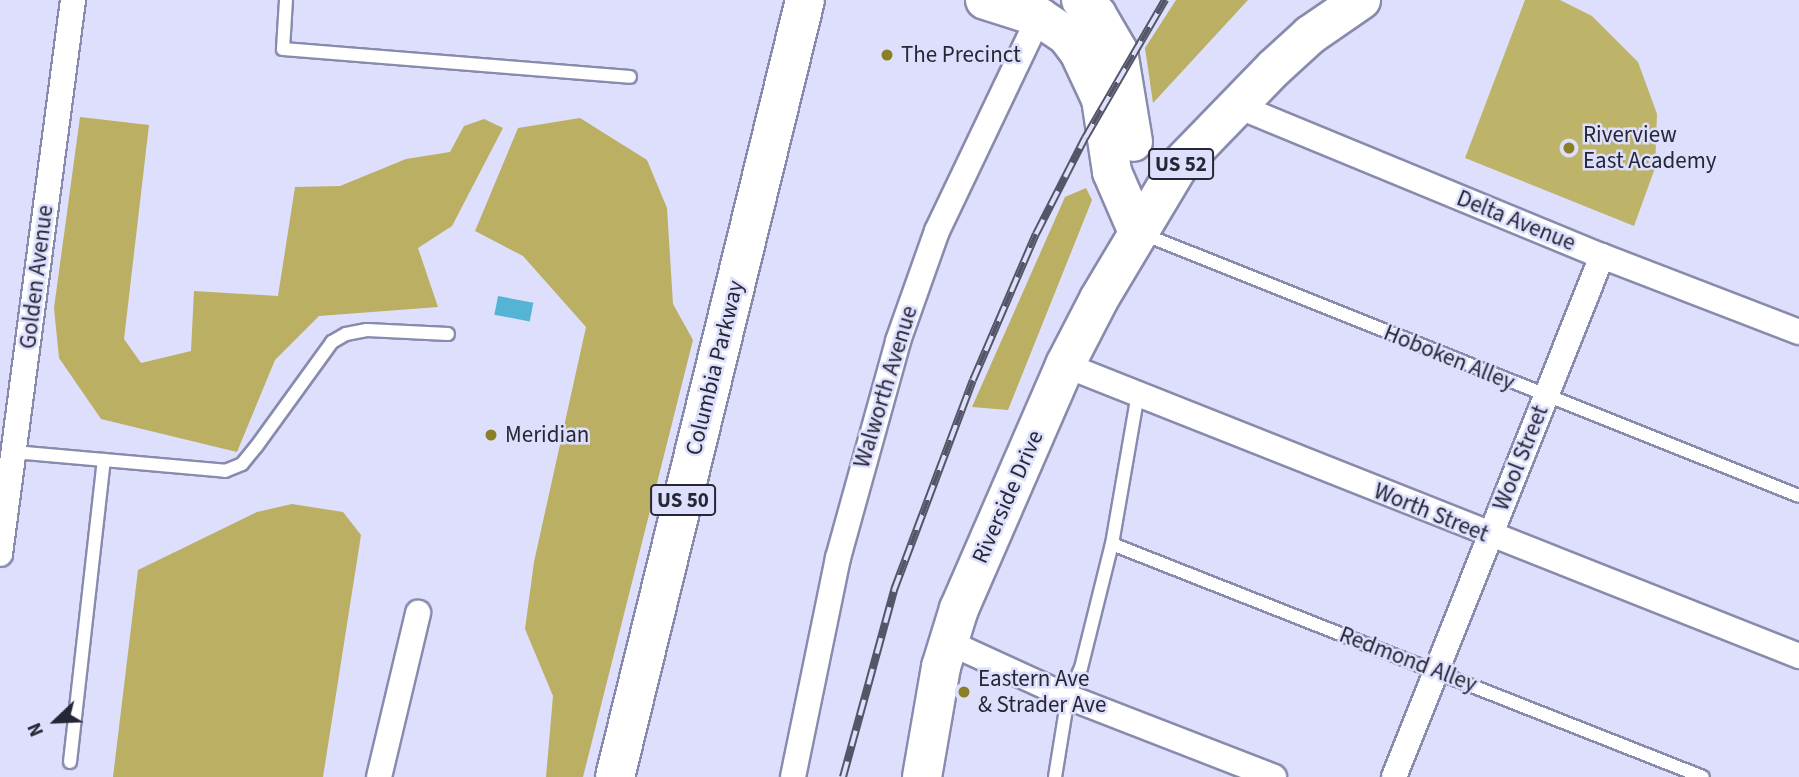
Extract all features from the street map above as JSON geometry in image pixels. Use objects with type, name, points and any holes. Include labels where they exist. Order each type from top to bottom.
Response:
[{"type":"main road","name":"Columbia Parkway","points":[[615,777],[805,0]]},
{"type":"main road","points":[[985,0],[1043,8],[1067,36],[1093,76],[1104,112],[1112,172],[1138,232]]},
{"type":"main road","points":[[1081,0],[1097,15],[1111,16],[1126,90],[1135,157],[1138,232]]},
{"type":"main road","name":"US 52","points":[[1138,232],[1178,167],[1235,105],[1310,35],[1361,0]]},
{"type":"main road","name":"Riverside Drive","points":[[922,777],[948,642],[959,609],[1065,365],[1138,232]]},
{"type":"street","name":"Golden Avenue","points":[[0,554],[73,0]]},
{"type":"street","name":"Walworth Avenue","points":[[793,777],[838,558],[898,341],[937,231],[1043,8]]},
{"type":"street","name":"Delta Avenue","points":[[1235,105],[1602,256],[1799,332]]},
{"type":"street","name":"Wool Street","points":[[1394,777],[1602,256]]},
{"type":"street","name":"Worth Street","points":[[1065,365],[1490,536],[1799,656]]},
{"type":"street","points":[[379,777],[418,613]]},
{"type":"street","points":[[948,642],[1068,697],[1274,777]]},
{"type":"lane","points":[[286,0],[283,49],[630,78]]},
{"type":"lane","name":"Hoboken Alley","points":[[1138,232],[1527,390],[1546,393],[1799,496]]},
{"type":"lane","points":[[14,452],[225,471],[242,464],[332,342],[346,334],[367,330],[448,334]]},
{"type":"lane","points":[[1055,777],[1068,697],[1081,668],[1112,544],[1138,394]]},
{"type":"lane","points":[[70,762],[104,460]]},
{"type":"lane","name":"Redmond Alley","points":[[1112,544],[1703,777]]},
{"type":"shaded area","points":[[1176,0],[1248,0],[1153,103],[1145,48]]},
{"type":"shaded area","points":[[1525,0],[1560,0],[1592,16],[1638,62],[1657,114],[1655,168],[1634,226],[1465,158]]},
{"type":"shaded area","points":[[80,117],[149,125],[124,339],[141,363],[191,351],[194,291],[278,296],[295,187],[340,186],[406,159],[450,152],[464,126],[484,119],[503,128],[452,226],[418,248],[438,307],[319,316],[275,360],[237,452],[101,419],[59,358],[54,308]]},
{"type":"shaded area","points":[[580,118],[647,160],[667,208],[673,304],[693,340],[583,777],[546,777],[553,696],[525,629],[534,562],[586,327],[523,256],[475,231],[518,128]]},
{"type":"shaded area","points":[[1086,188],[1092,200],[1008,410],[972,407],[1065,197]]},
{"type":"shaded area","points":[[292,504],[343,512],[361,535],[323,777],[113,777],[138,570],[257,512]]},
{"type":"water","points":[[498,296],[533,303],[530,322],[494,315]]},
{"type":"railway","points":[[843,777],[894,590],[973,380],[1036,234],[1085,138],[1165,0]]},
{"type":"place","name":"The Precinct","points":[[887,55]]},
{"type":"place","name":"Riverview East Academy","points":[[1569,148]]},
{"type":"place","name":"Meridian","points":[[491,435]]},
{"type":"place","name":"Eastern Ave & Strader Ave","points":[[964,692]]}]
